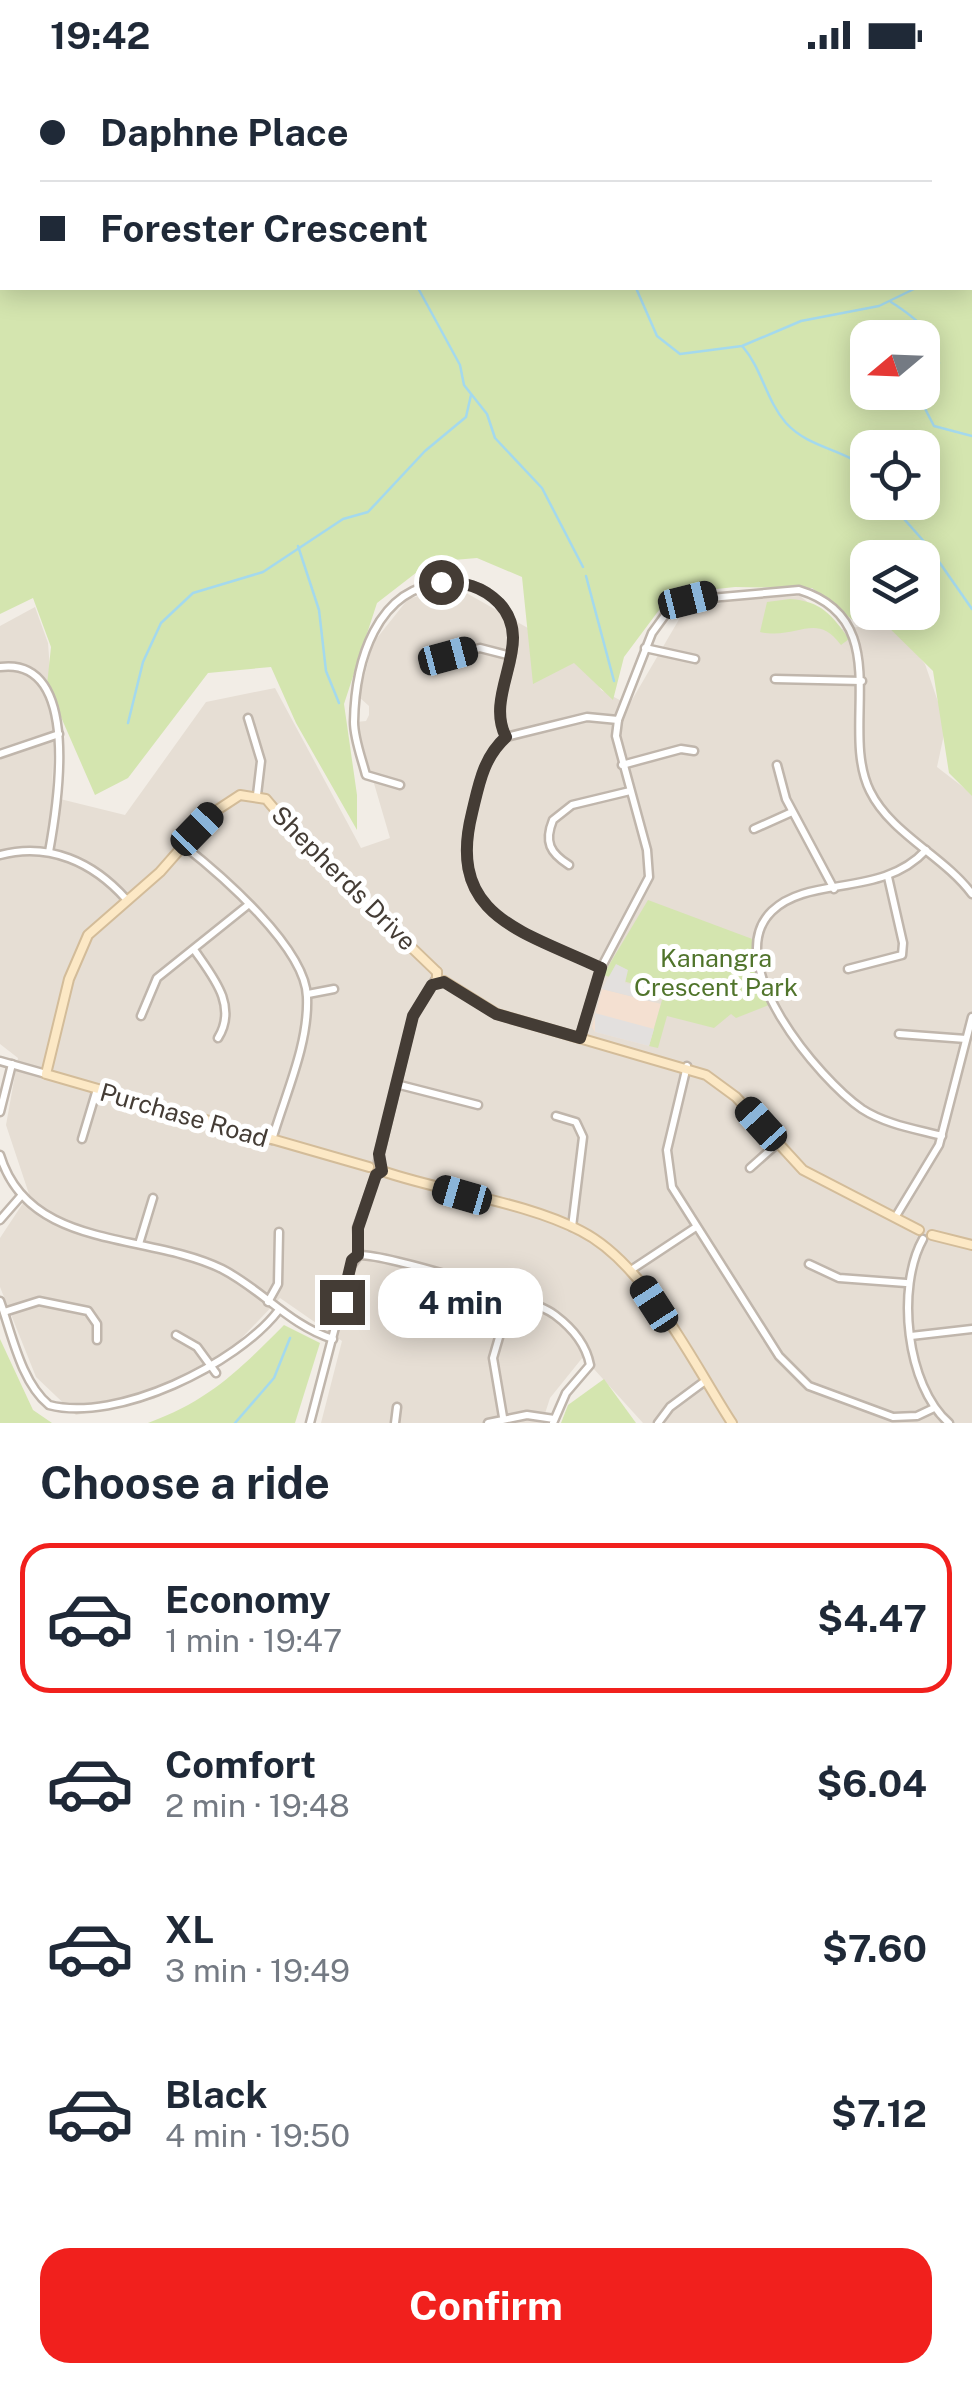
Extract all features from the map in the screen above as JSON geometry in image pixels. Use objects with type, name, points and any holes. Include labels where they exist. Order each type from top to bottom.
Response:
[{"type":"main road","name":"Shepherds Drive","points":[[46,1074],[81,947],[97,924],[160,872],[222,805],[240,795],[257,795],[439,978],[496,1014],[687,1066],[721,1084],[811,1175],[896,1216],[925,1235],[972,1245]]},
{"type":"main road","name":"Purchase Road","points":[[46,1074],[572,1226],[604,1246],[631,1270],[732,1423]]},
{"type":"street","points":[[400,784],[366,775],[354,726],[356,692],[373,630],[392,606],[420,588],[459,582],[483,590],[502,606],[512,624],[511,656],[497,710],[506,737]]},
{"type":"street","points":[[580,1038],[601,968],[649,877],[647,850],[622,764],[618,720],[661,618],[688,600],[799,590],[812,594],[842,619],[857,648],[862,681],[865,779],[877,804],[972,894]]},
{"type":"street","points":[[448,656],[480,648],[511,656]]},
{"type":"street","points":[[646,648],[695,659]]},
{"type":"street","points":[[0,666],[23,668],[38,680],[59,734],[62,782],[50,852]]},
{"type":"street","points":[[775,679],[862,681]]},
{"type":"street","points":[[248,718],[261,761],[257,795]]},
{"type":"street","points":[[601,968],[510,924],[482,901],[466,872],[464,844],[483,769],[506,737],[588,718],[618,720]]},
{"type":"street","points":[[0,754],[59,734]]},
{"type":"street","points":[[622,764],[681,750],[694,751]]},
{"type":"street","points":[[777,765],[792,812],[834,889]]},
{"type":"street","points":[[570,865],[555,856],[548,845],[552,820],[572,805],[630,791]]},
{"type":"street","points":[[754,829],[792,812]]},
{"type":"street","points":[[184,844],[292,955],[308,994],[303,1032],[272,1141]]},
{"type":"street","points":[[926,850],[902,872],[781,904],[763,922],[758,946],[776,1014],[848,1098],[886,1121],[942,1136]]},
{"type":"street","points":[[0,856],[50,852],[86,865],[109,880],[126,899]]},
{"type":"street","points":[[848,969],[902,955],[903,943],[888,877]]},
{"type":"street","points":[[141,1016],[158,978],[248,906]]},
{"type":"street","points":[[195,951],[223,998],[226,1026],[218,1038]]},
{"type":"street","points":[[310,1423],[351,1266],[358,1255],[358,1228],[413,1016],[439,978]]},
{"type":"street","points":[[308,994],[334,990]]},
{"type":"street","points":[[896,1216],[942,1136],[972,1018]]},
{"type":"street","points":[[899,1034],[966,1040]]},
{"type":"street","name":"Purchase Road","points":[[0,1061],[46,1074]]},
{"type":"street","points":[[0,1112],[12,1064]]},
{"type":"street","points":[[687,1066],[670,1130],[668,1168],[672,1187],[779,1356],[809,1386],[893,1417],[917,1416],[934,1408]]},
{"type":"street","points":[[396,1084],[478,1105]]},
{"type":"street","points":[[82,1138],[97,1089]]},
{"type":"street","points":[[556,1116],[576,1122],[583,1137],[572,1226]]},
{"type":"street","points":[[750,1168],[778,1144]]},
{"type":"street","points":[[0,1155],[21,1196],[58,1223],[222,1270],[306,1330],[333,1339]]},
{"type":"street","points":[[0,1220],[21,1196]]},
{"type":"street","points":[[138,1244],[153,1198]]},
{"type":"street","points":[[631,1270],[696,1227]]},
{"type":"street","points":[[268,1302],[278,1284],[278,1232]]},
{"type":"street","points":[[925,1235],[906,1283],[911,1336],[934,1408],[949,1423]]},
{"type":"street","points":[[358,1255],[511,1296],[542,1307],[570,1328],[588,1356],[588,1370],[566,1393],[554,1421],[503,1417],[488,1423]]},
{"type":"street","points":[[809,1264],[839,1278],[906,1283]]},
{"type":"street","points":[[428,1326],[426,1310],[436,1274]]},
{"type":"street","points":[[503,1417],[493,1358],[511,1296]]},
{"type":"street","points":[[0,1301],[30,1383],[51,1407],[87,1420]]},
{"type":"street","points":[[4,1312],[39,1301],[88,1311],[97,1324],[97,1340]]},
{"type":"street","points":[[202,1383],[258,1336],[278,1311]]},
{"type":"street","points":[[911,1336],[972,1330]]},
{"type":"street","points":[[176,1335],[196,1347],[216,1374]]},
{"type":"street","points":[[658,1423],[670,1407],[704,1381]]},
{"type":"street","points":[[395,1423],[398,1406]]},
{"type":"shaded area","points":[[454,586],[588,662],[601,690],[629,705],[681,616],[733,599],[800,596],[841,629],[898,630],[925,664],[946,725],[937,767],[972,794],[972,1423],[643,1423],[583,1357],[550,1398],[542,1423],[321,1423],[342,1341],[280,1298],[237,1343],[154,1399],[76,1415],[36,1377],[0,1287],[0,1238],[29,1194],[6,1125],[18,1058],[0,1044],[0,626],[35,607],[48,643],[54,724],[52,797],[125,815],[206,702],[275,688],[361,848],[390,838],[356,722],[366,721],[369,715],[369,706],[359,697],[373,643],[408,599]]},
{"type":"shaded area","points":[[616,964],[628,970],[625,983],[657,991],[654,1002],[602,989]]},
{"type":"shaded area","points":[[602,989],[661,1004],[649,1046],[595,1032],[592,1027]]},
{"type":"shaded area","points":[[595,1013],[654,1029],[649,1046],[595,1032]]},
{"type":"green space","points":[[0,290],[972,290],[972,796],[949,773],[933,671],[891,630],[940,630],[940,540],[850,540],[850,618],[812,588],[735,587],[671,594],[624,657],[613,700],[574,663],[533,684],[522,577],[477,558],[430,562],[377,603],[344,704],[357,795],[357,830],[296,723],[271,667],[208,673],[128,778],[95,795],[47,685],[51,647],[33,598],[0,614]]},
{"type":"green space","points":[[790,599],[825,611],[849,639],[841,645],[832,635],[814,628],[760,632],[767,602]]},
{"type":"green space","name":"Kanangra Crescent Park","points":[[648,900],[755,940],[769,1005],[736,1018],[731,1014],[714,1028],[667,1016],[658,1048],[649,1046],[664,993],[603,975]]},
{"type":"green space","points":[[284,1325],[320,1343],[295,1423],[148,1423],[222,1383]]},
{"type":"green space","points":[[0,1339],[33,1410],[52,1423],[0,1423]]},
{"type":"green space","points":[[604,1379],[636,1423],[561,1423],[568,1405]]},
{"type":"waterway","points":[[419,290],[460,365],[464,385],[487,414],[495,438],[542,488],[583,567]]},
{"type":"waterway","points":[[637,290],[657,336],[680,354],[742,346],[801,321],[879,306],[912,290]]},
{"type":"waterway","points":[[891,302],[922,327],[936,352],[939,363],[921,401],[934,426],[972,436]]},
{"type":"waterway","points":[[743,347],[786,423],[805,438],[850,458]]},
{"type":"waterway","points":[[128,723],[143,662],[161,623],[193,593],[263,572],[343,519],[368,512],[425,451],[466,417],[471,395]]},
{"type":"waterway","points":[[905,520],[972,609]]},
{"type":"waterway","points":[[298,546],[319,610],[326,671],[339,703]]},
{"type":"waterway","points":[[586,576],[614,681]]},
{"type":"waterway","points":[[235,1423],[274,1378],[290,1338]]},
{"type":"route","points":[[342,1302],[352,1260],[358,1255],[358,1228],[376,1175],[382,1171],[379,1154],[413,1016],[432,985],[436,980],[444,982],[496,1014],[580,1038],[601,968],[510,924],[482,901],[469,881],[464,844],[483,769],[506,737],[497,710],[514,635],[502,606],[483,590],[459,582],[441,582]]}]
